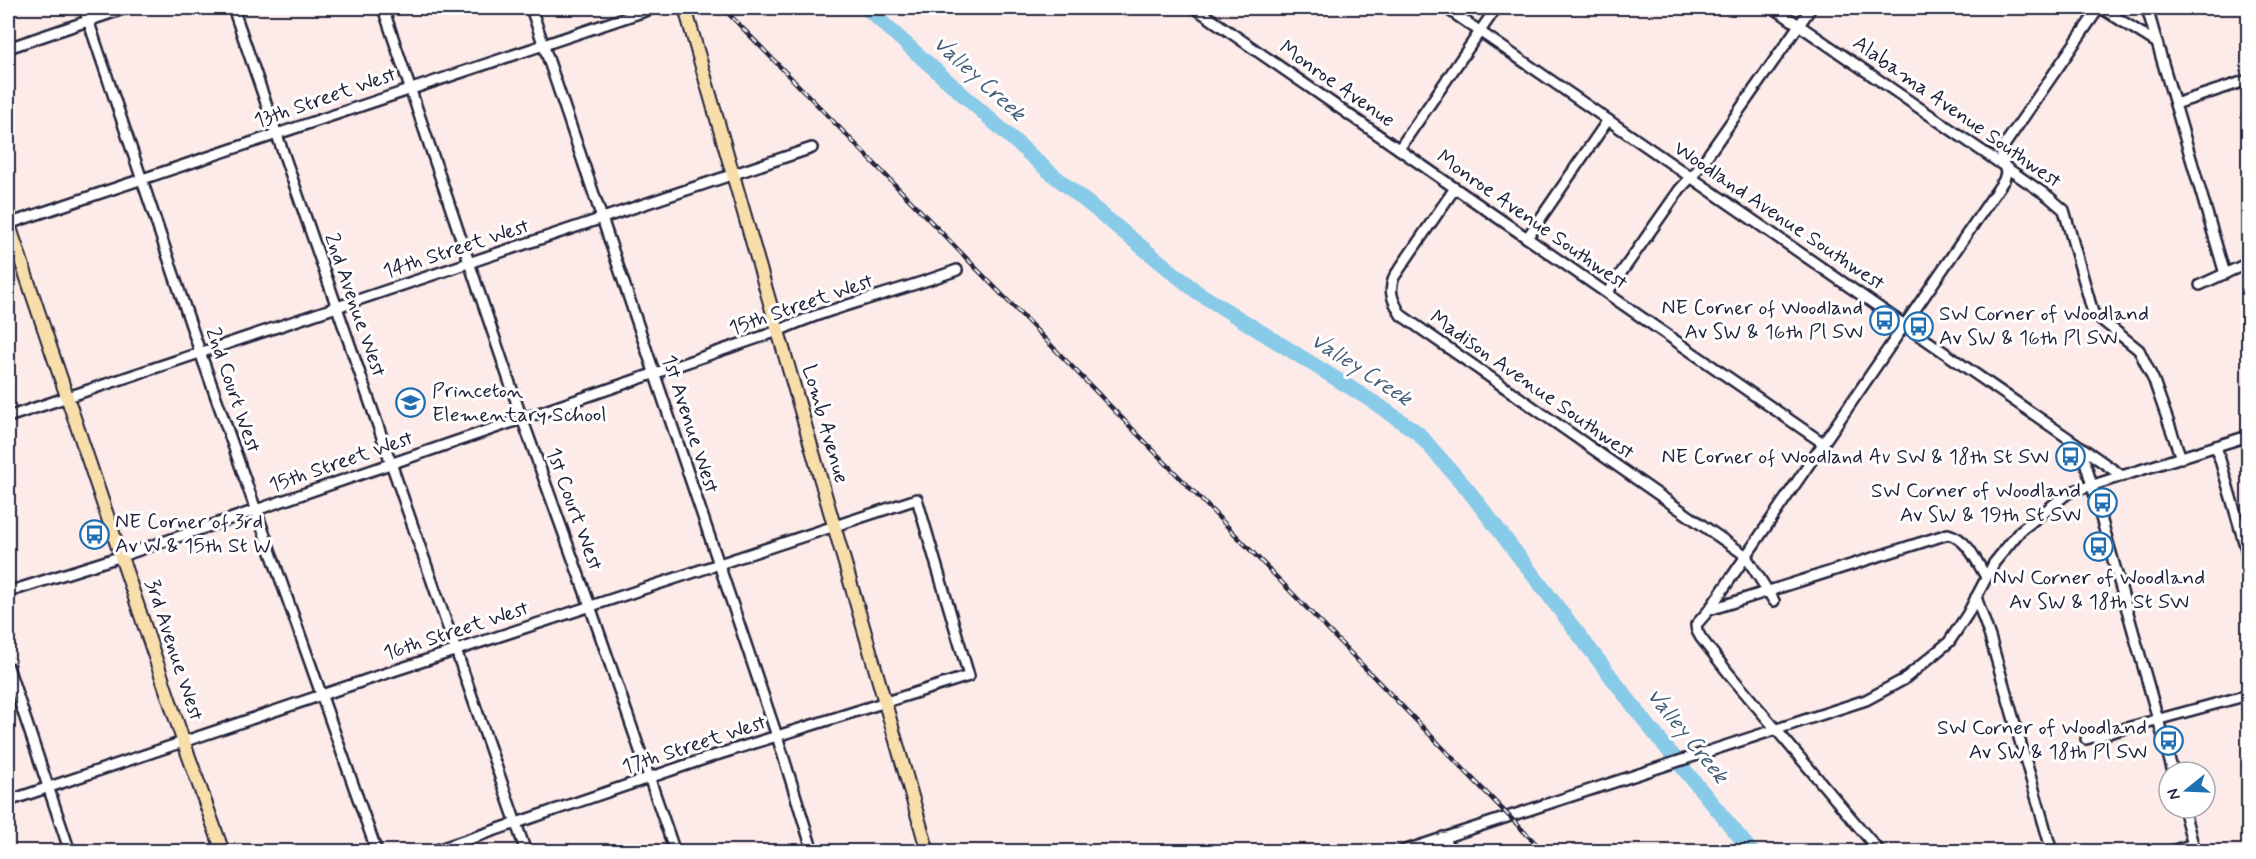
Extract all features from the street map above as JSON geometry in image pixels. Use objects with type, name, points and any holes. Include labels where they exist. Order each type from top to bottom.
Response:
[{"type":"main road","name":"Lomb Avenue","points":[[685,8],[928,852]]},
{"type":"main road","name":"3rd Avenue West","points":[[8,223],[223,852]]},
{"type":"street","name":"2nd Court West","points":[[84,8],[200,352],[377,852]]},
{"type":"street","points":[[8,48],[126,8]]},
{"type":"street","name":"2nd Avenue West","points":[[233,8],[526,852]]},
{"type":"street","name":"1st Court West","points":[[383,8],[522,418],[675,852]]},
{"type":"street","name":"1st Avenue West","points":[[531,8],[777,736],[813,852]]},
{"type":"street","name":"13th Street West","points":[[8,223],[654,8]]},
{"type":"street","name":"Monroe Avenue","points":[[1195,8],[1399,149]]},
{"type":"street","name":"Woodland Avenue Southwest","points":[[1446,8],[2122,476]]},
{"type":"street","points":[[1399,149],[1496,8]]},
{"type":"street","name":"Alabama Avenue Southwest","points":[[1774,8],[2049,196],[2064,210],[2093,313],[2139,350],[2154,381],[2181,458]]},
{"type":"street","points":[[1607,293],[1690,177],[1696,172],[1811,8]]},
{"type":"street","points":[[1880,852],[1701,638],[1696,624],[1709,610],[2004,180],[2006,173],[2001,150],[2100,8],[2157,43]]},
{"type":"street","points":[[2146,8],[2225,274]]},
{"type":"street","points":[[2175,104],[2248,80]]},
{"type":"street","points":[[1527,238],[1608,120]]},
{"type":"street","name":"14th Street West","points":[[8,417],[812,148]]},
{"type":"street","name":"Monroe Avenue Southwest","points":[[1399,149],[1823,443]]},
{"type":"street","name":"Madison Avenue Southwest","points":[[1455,189],[1390,285],[1392,300],[1401,315],[1746,555]]},
{"type":"street","points":[[2200,285],[2248,263]]},
{"type":"street","name":"15th Street West","points":[[8,592],[122,556],[800,322],[916,286],[957,270]]},
{"type":"street","points":[[1400,852],[1866,700],[1903,681],[1949,642],[1967,615],[1994,563],[2032,521],[2068,493],[2248,436]]},
{"type":"street","points":[[2216,446],[2248,556]]},
{"type":"street","points":[[2081,447],[2170,760]]},
{"type":"street","name":"16th Street West","points":[[8,801],[456,650],[917,499],[969,676]]},
{"type":"street","points":[[1709,610],[1948,534],[1956,536],[1967,545],[1986,577]]},
{"type":"street","points":[[1746,555],[1769,590],[1773,601]]},
{"type":"street","points":[[1976,597],[1990,637],[2052,852]]},
{"type":"street","points":[[8,667],[70,852]]},
{"type":"street","name":"17th Street West","points":[[431,852],[777,736],[969,676]]},
{"type":"street","points":[[2086,739],[2248,695]]},
{"type":"street","points":[[2169,852],[2194,848],[2186,820]]},
{"type":"street","points":[[1443,837],[1451,852]]},
{"type":"waterway","name":"Valley Creek","points":[[866,8],[1046,169],[1197,292],[1378,405],[1418,433],[1468,490],[1651,729],[1752,852]]},
{"type":"railway","points":[[723,8],[1544,852]]},
{"type":"place","name":"NE Corner of Woodland Av SW & 16th Pl SW","points":[[1884,320]]},
{"type":"place","name":"SW Corner of Woodland Av SW & 16th Pl SW","points":[[1918,326]]},
{"type":"place","name":"Princeton Elementary School","points":[[411,403]]},
{"type":"place","name":"NE Corner of Woodland Av SW & 18th St SW","points":[[2070,457]]},
{"type":"place","name":"SW Corner of Woodland Av SW & 19th St SW","points":[[2102,503]]},
{"type":"place","name":"NE Corner of 3rd Av W & 15th St W","points":[[94,534]]},
{"type":"place","name":"NW Corner of Woodland Av SW & 18th St SW","points":[[2099,547]]},
{"type":"place","name":"SW Corner of Woodland Av SW & 18th Pl SW","points":[[2168,740]]}]
